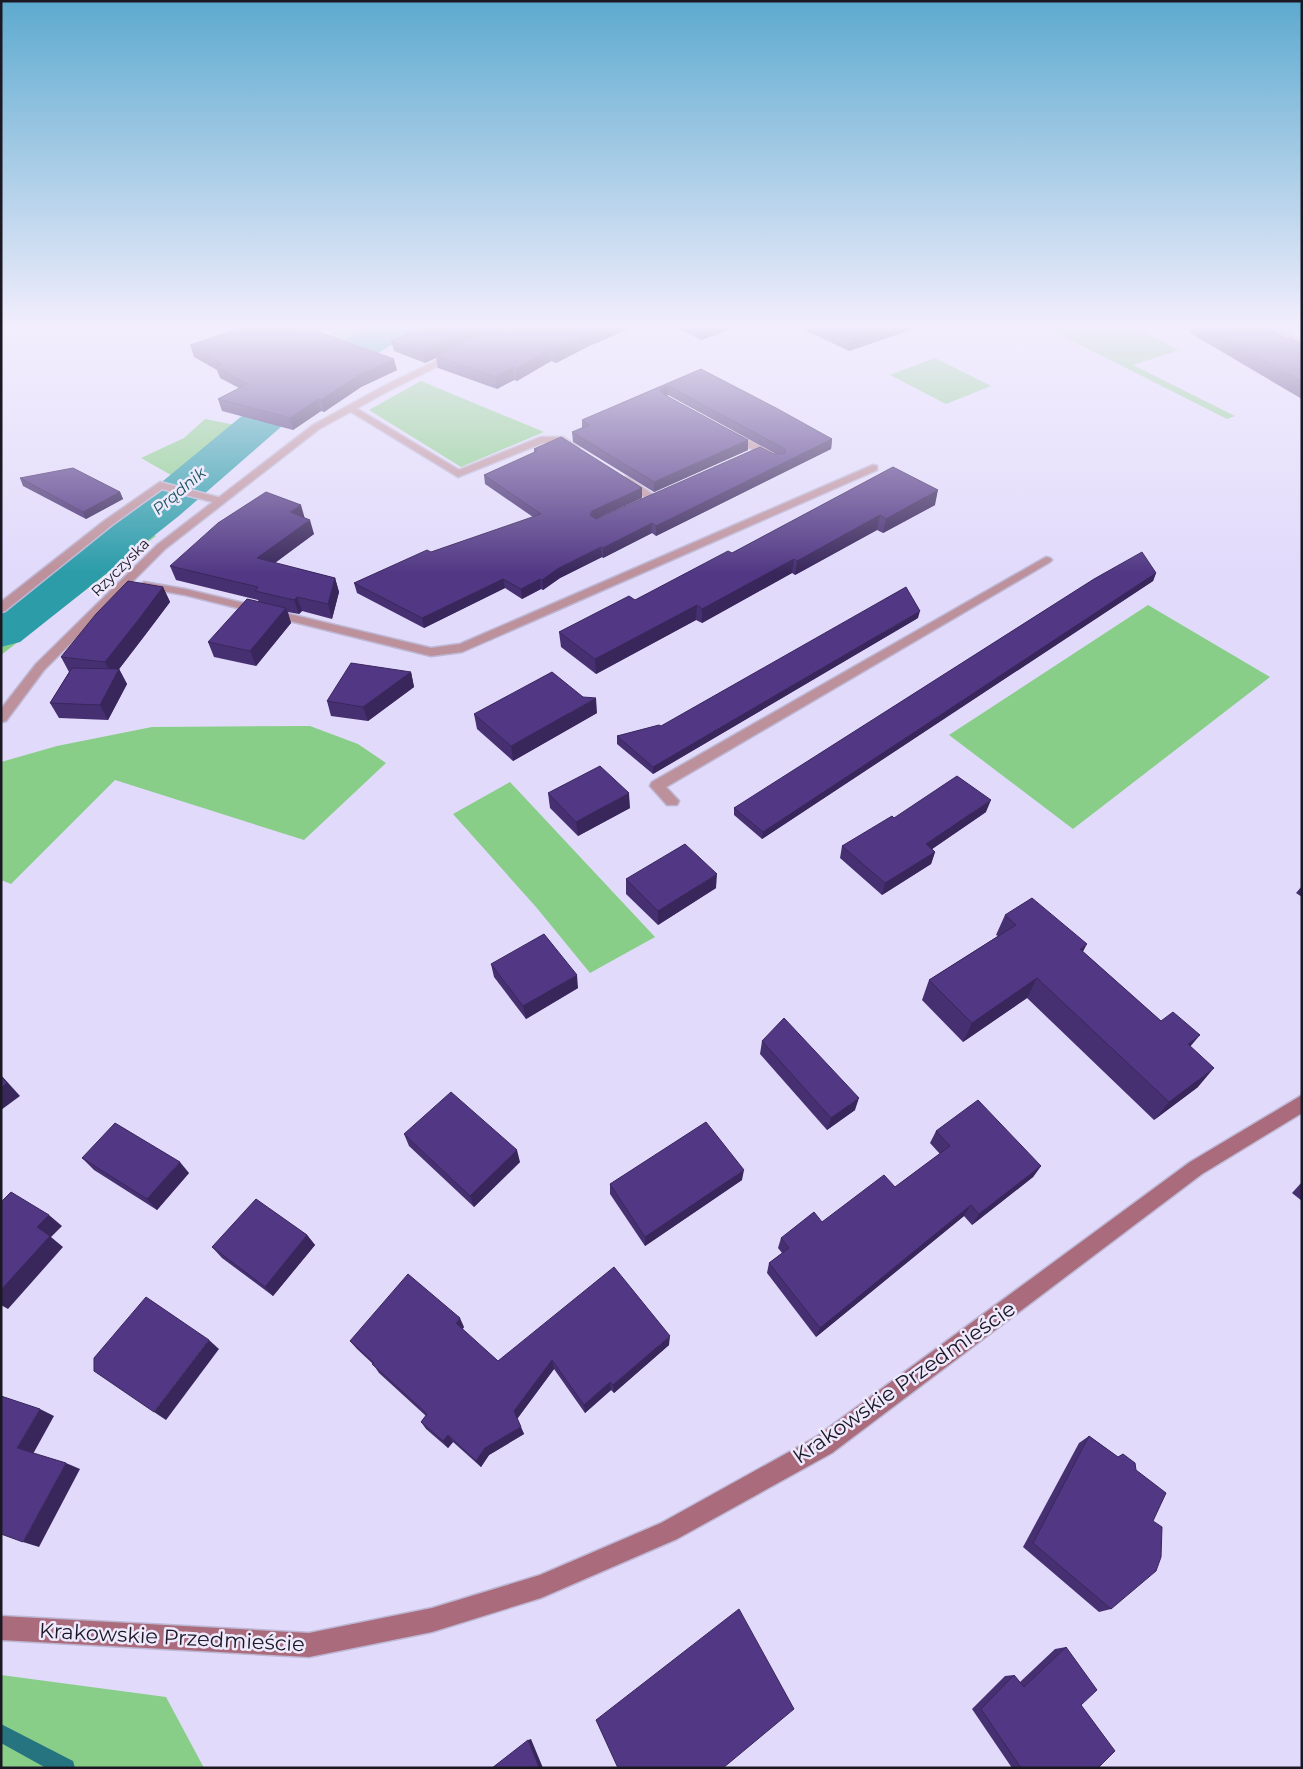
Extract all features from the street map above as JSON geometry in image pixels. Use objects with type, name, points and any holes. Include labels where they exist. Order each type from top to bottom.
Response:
[{"type":"main road","name":"Krakowskie Przedmieście","points":[[1,1628],[309,1645],[432,1620],[541,1586],[669,1531],[824,1445],[1196,1168],[1302,1102]]},
{"type":"street","points":[[351,408],[458,474],[541,440],[560,439],[583,454]]},
{"type":"street","name":"Rzyczyska","points":[[1,718],[40,667],[160,547],[316,427],[351,408]]},
{"type":"street","points":[[718,427],[755,452],[778,460]]},
{"type":"street","points":[[125,582],[185,592],[431,652],[462,648],[872,468]]},
{"type":"street","points":[[614,474],[658,496],[637,505]]},
{"type":"street","points":[[1,608],[108,523],[160,486],[221,501]]},
{"type":"street","points":[[672,801],[657,786],[1046,560]]},
{"type":"green space","points":[[271,408],[295,408],[267,431],[274,432],[204,489],[178,479],[141,458],[184,438],[205,419],[245,427]]},
{"type":"green space","points":[[373,408],[485,408],[544,432],[461,467],[369,410]]},
{"type":"green space","points":[[1204,408],[1218,408],[1235,416],[1227,419]]},
{"type":"green space","points":[[164,490],[194,499],[143,529],[156,536],[1,655],[1,621]]},
{"type":"green space","points":[[1148,605],[1270,677],[1073,829],[949,735]]},
{"type":"green space","points":[[310,726],[358,744],[386,763],[304,840],[115,780],[11,884],[1,880],[1,762],[57,746],[152,727]]},
{"type":"green space","points":[[510,782],[655,937],[590,973],[536,907],[453,814]]},
{"type":"green space","points":[[1,1675],[166,1697],[204,1768],[1,1768]]},
{"type":"building","points":[[250,408],[305,408],[290,418]]},
{"type":"building","points":[[611,408],[688,408],[748,440],[654,482],[572,432],[589,425],[582,420]]},
{"type":"building","points":[[708,408],[775,408],[832,439],[656,526],[652,523],[603,548],[601,547],[559,568],[542,580],[540,579],[521,589],[503,579],[422,618],[354,583],[427,550],[431,552],[541,514],[484,475],[537,451],[534,449],[561,437],[642,488],[592,511],[590,515],[596,519],[760,447],[774,454],[785,453],[785,449]]},
{"type":"building","points":[[893,467],[938,490],[886,519],[880,515],[797,561],[794,559],[702,609],[697,605],[595,659],[559,632],[629,596],[635,600],[728,551],[732,553]]},
{"type":"building","points":[[73,468],[120,492],[83,512],[20,478]]},
{"type":"building","points":[[266,492],[301,505],[290,512],[310,520],[257,558],[335,578],[328,604],[297,597],[294,600],[255,591],[258,587],[170,566],[218,523]]},
{"type":"building","points":[[1142,552],[1156,573],[763,832],[734,808],[1094,579]]},
{"type":"building","points":[[128,581],[163,587],[105,662],[61,657],[96,614]]},
{"type":"building","points":[[906,587],[920,611],[653,767],[617,736],[661,726]]},
{"type":"building","points":[[247,599],[286,608],[250,651],[208,642]]},
{"type":"building","points":[[351,663],[411,672],[363,707],[327,701]]},
{"type":"building","points":[[72,668],[119,669],[100,705],[50,703]]},
{"type":"building","points":[[552,672],[583,697],[596,698],[511,746],[474,714]]},
{"type":"building","points":[[600,766],[629,793],[576,822],[548,793]]},
{"type":"building","points":[[957,776],[991,800],[926,844],[935,852],[885,883],[842,846],[892,816],[894,818]]},
{"type":"building","points":[[685,844],[717,874],[658,911],[626,879]]},
{"type":"building","points":[[1032,898],[1087,944],[1080,949],[1161,1021],[1173,1012],[1200,1035],[1188,1044],[1214,1068],[1169,1102],[1037,978],[972,1023],[929,980],[1016,925],[1005,915]]},
{"type":"building","points":[[544,934],[577,975],[523,1006],[491,964]]},
{"type":"building","points":[[784,1018],[859,1098],[831,1118],[762,1041]]},
{"type":"building","points":[[1,1076],[7,1083],[1,1088]]},
{"type":"building","points":[[451,1092],[517,1150],[470,1196],[404,1134]]},
{"type":"building","points":[[978,1100],[1041,1166],[979,1214],[971,1205],[820,1328],[769,1263],[789,1248],[781,1238],[814,1212],[822,1222],[884,1175],[895,1187],[950,1146],[936,1131]]},
{"type":"building","points":[[706,1122],[744,1170],[645,1237],[610,1184]]},
{"type":"building","points":[[115,1123],[180,1162],[147,1199],[82,1158]]},
{"type":"building","points":[[11,1192],[49,1215],[37,1227],[50,1236],[1,1290],[1,1202]]},
{"type":"building","points":[[256,1199],[307,1235],[265,1287],[212,1247]]},
{"type":"building","points":[[614,1267],[670,1336],[613,1385],[610,1382],[584,1405],[552,1360],[514,1411],[521,1427],[485,1448],[476,1461],[448,1435],[443,1441],[421,1422],[427,1414],[372,1364],[374,1363],[350,1341],[408,1274],[460,1318],[456,1323],[498,1361]]},
{"type":"building","points":[[146,1297],[209,1340],[154,1412],[94,1371],[94,1358]]},
{"type":"building","points":[[1,1396],[40,1409],[17,1448],[66,1463],[23,1542],[1,1534]]},
{"type":"building","points":[[1089,1436],[1118,1457],[1123,1454],[1135,1463],[1136,1470],[1166,1493],[1153,1521],[1162,1527],[1161,1557],[1156,1571],[1111,1609],[1033,1543]]},
{"type":"building","points":[[739,1609],[794,1709],[723,1768],[618,1768],[596,1720]]},
{"type":"building","points":[[1066,1647],[1097,1690],[1081,1705],[1115,1751],[1098,1768],[1021,1768],[981,1709],[1014,1675],[1024,1687]]},
{"type":"building","points":[[528,1740],[539,1768],[492,1768]]},
{"type":"waterway","name":"Prądnik","points":[[1,630],[163,505],[278,408]]},
{"type":"waterway","points":[[1,1733],[66,1768]]}]
